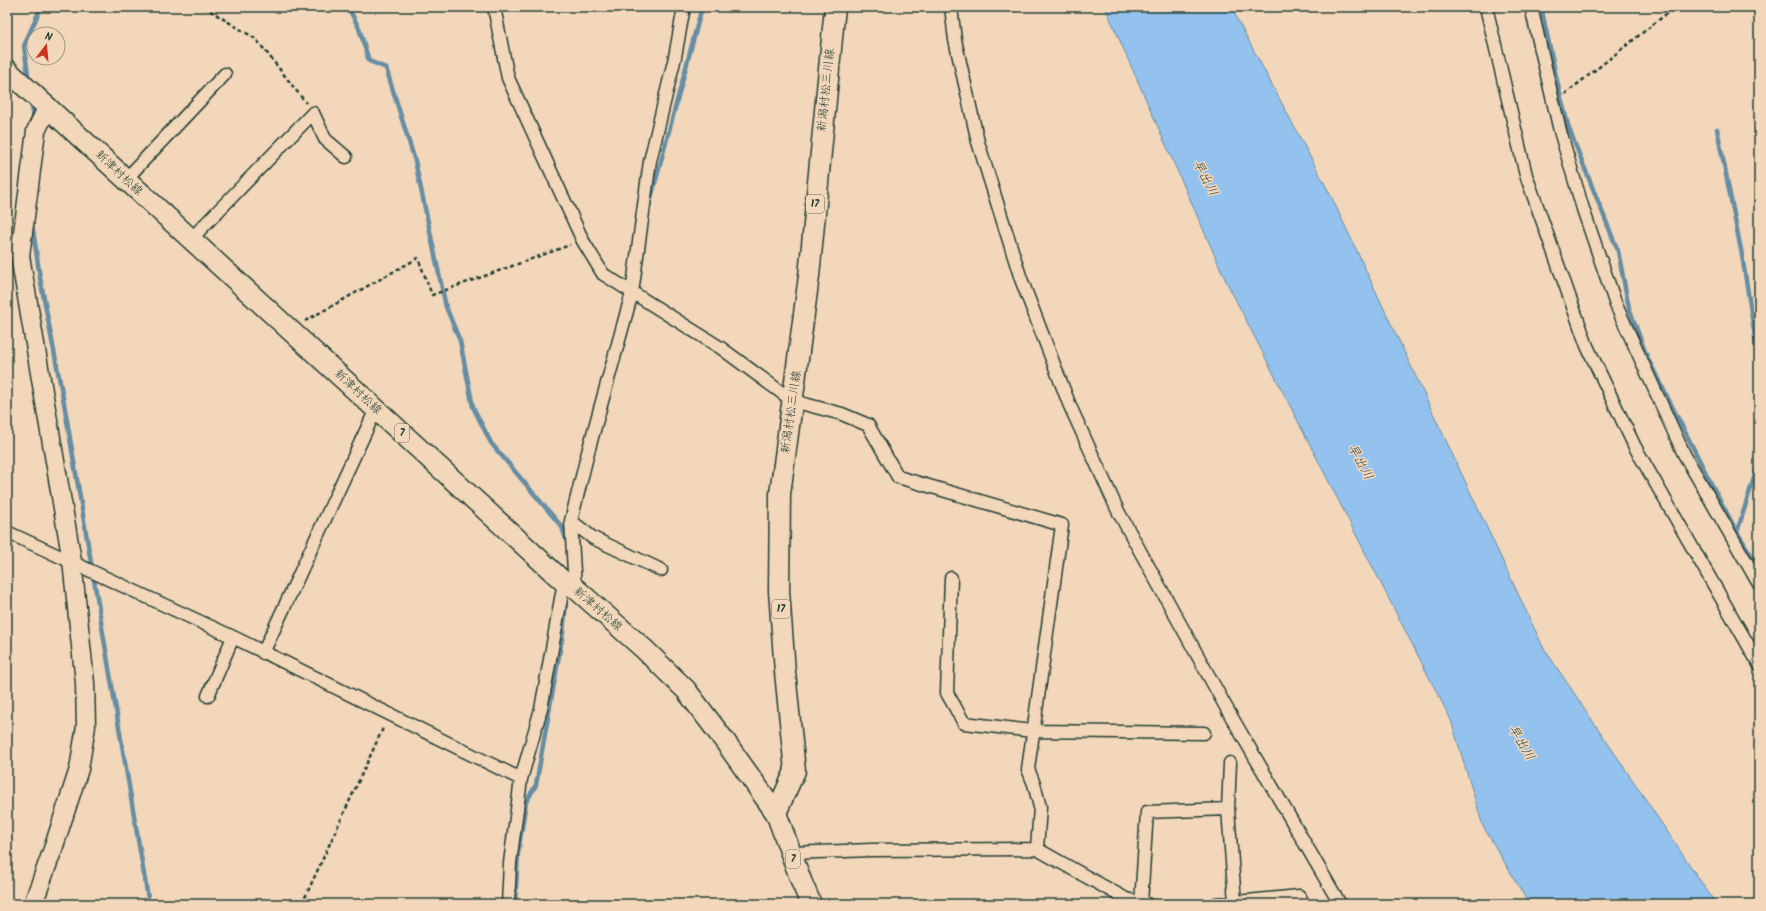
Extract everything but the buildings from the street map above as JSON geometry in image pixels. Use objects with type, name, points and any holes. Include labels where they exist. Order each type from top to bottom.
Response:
[{"type":"main road","name":"新潟村松三川線","points":[[776,813],[796,771],[785,672],[779,591],[780,494],[809,276],[835,7]]},
{"type":"main road","name":"新津村松線","points":[[7,70],[48,106],[376,409],[570,585],[644,649],[686,690],[776,813]]},
{"type":"main road","name":"7","points":[[776,813],[811,904]]},
{"type":"street","points":[[494,7],[508,78],[583,241],[603,274],[721,348],[793,401],[842,414],[868,425],[898,477],[1062,525],[1028,769],[1034,784],[1040,807],[1037,849]]},
{"type":"street","points":[[508,904],[510,863],[520,779],[541,709],[570,585],[571,521],[588,452],[632,293],[650,161],[675,57],[684,7]]},
{"type":"street","points":[[951,7],[955,40],[978,142],[1021,279],[1070,406],[1118,511],[1227,709],[1340,904]]},
{"type":"street","points":[[1486,7],[1526,175],[1587,346],[1635,447],[1759,664]]},
{"type":"street","points":[[1531,7],[1560,131],[1583,209],[1616,305],[1684,454],[1759,584]]},
{"type":"street","points":[[126,179],[225,74]]},
{"type":"street","points":[[33,904],[79,769],[86,726],[85,683],[72,561],[20,256],[36,131],[48,106]]},
{"type":"street","points":[[191,239],[313,113],[325,139],[346,157]]},
{"type":"street","points":[[263,653],[376,409]]},
{"type":"street","points":[[571,521],[594,538],[661,570]]},
{"type":"street","points":[[7,532],[233,637],[520,779]]},
{"type":"street","points":[[950,578],[947,693],[964,724],[1033,731],[1204,732]]},
{"type":"street","points":[[208,696],[233,637]]},
{"type":"street","points":[[1230,763],[1228,809],[1235,902]]},
{"type":"street","points":[[791,853],[871,850],[1037,849],[1126,899],[1144,903],[1147,812],[1228,809]]},
{"type":"street","points":[[1216,904],[1299,896],[1304,904]]},
{"type":"path","points":[[204,7],[256,39],[313,113]]},
{"type":"path","points":[[1569,91],[1676,7]]},
{"type":"path","points":[[290,329],[418,258],[432,295],[583,241]]},
{"type":"path","points":[[302,904],[388,714]]},
{"type":"water","name":"早出川","points":[[1105,7],[1233,7],[1237,19],[1331,196],[1543,647],[1716,904],[1529,904],[1483,826],[1451,720],[1226,281]]},
{"type":"waterway","points":[[29,81],[24,46],[41,7]]},
{"type":"waterway","points":[[348,7],[359,28],[369,61],[386,68],[415,161],[446,307],[460,341],[473,407],[491,443],[562,527],[568,545]]},
{"type":"waterway","points":[[649,206],[702,7]]},
{"type":"waterway","points":[[1541,7],[1569,129],[1618,251],[1629,308],[1647,357],[1715,491],[1737,532],[1759,568]]},
{"type":"waterway","points":[[31,101],[34,121]]},
{"type":"waterway","points":[[1717,129],[1742,255],[1759,362]]},
{"type":"waterway","points":[[32,223],[40,278],[64,403],[149,904]]},
{"type":"waterway","points":[[1737,532],[1759,462]]},
{"type":"waterway","points":[[515,904],[518,853],[526,802],[536,785],[563,633],[566,603]]}]
